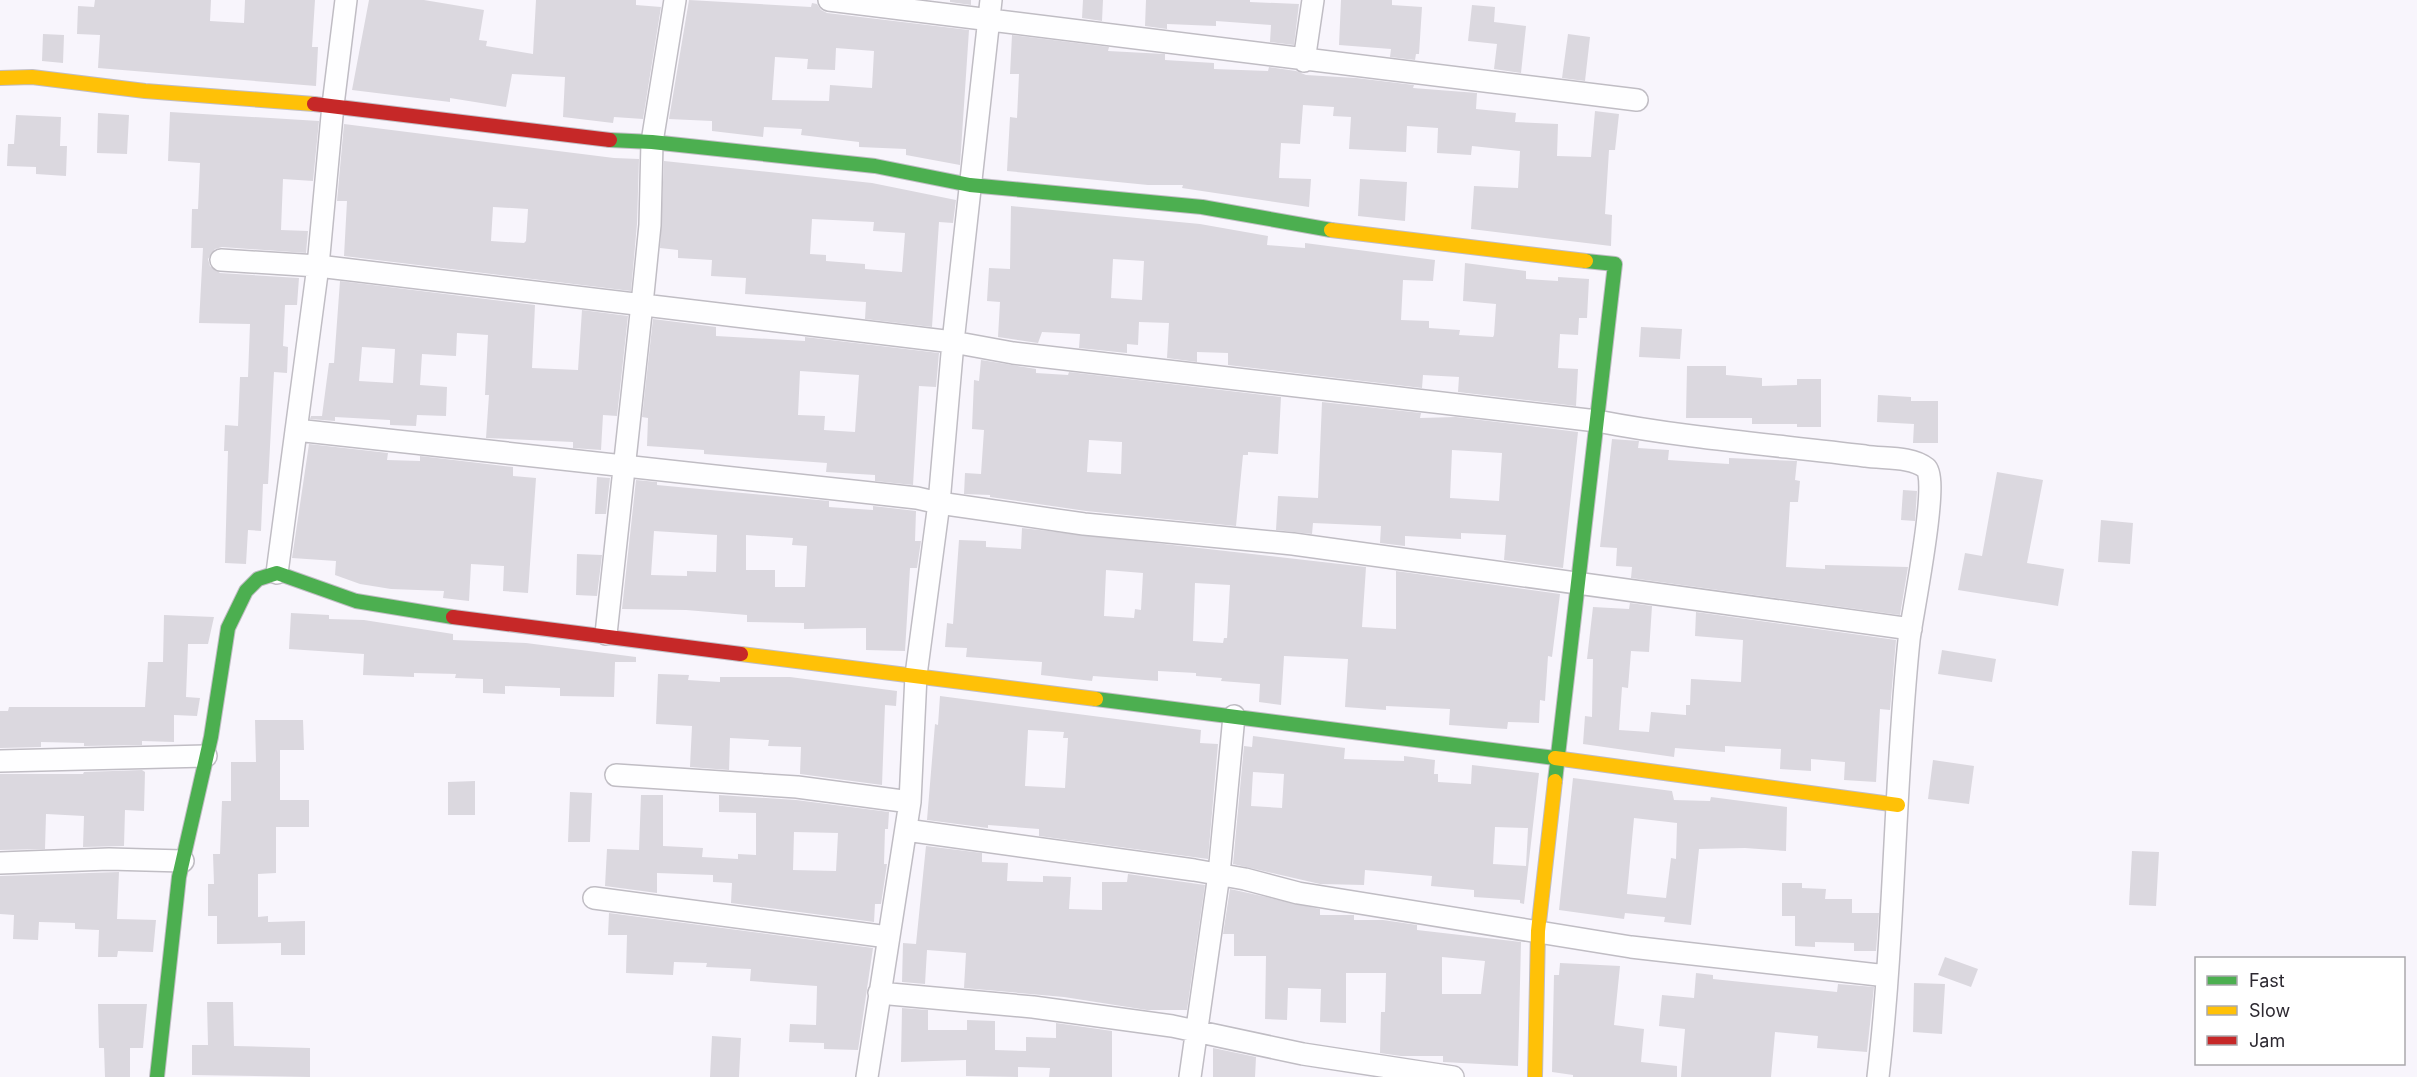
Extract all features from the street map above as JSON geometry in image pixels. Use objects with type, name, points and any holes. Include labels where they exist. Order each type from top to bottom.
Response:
[{"type":"street","points":[[277,573],[318,266],[333,105],[346,0]]},
{"type":"street","points":[[606,634],[626,467],[650,225],[652,142],[675,0]]},
{"type":"street","points":[[829,0],[988,22],[1637,100]]},
{"type":"street","points":[[867,1077],[910,802],[916,675],[939,503],[953,342],[991,0]]},
{"type":"street","points":[[1304,60],[1313,0]]},
{"type":"street","points":[[0,78],[32,77],[145,91],[333,105],[616,141],[652,142],[875,166],[970,185],[1202,207],[1324,229],[1615,264],[1538,931],[1535,1077]]},
{"type":"street","points":[[221,260],[318,266],[642,304],[953,342],[1013,353],[1836,451],[1906,461],[1923,466],[1929,470],[1931,478],[1930,501],[1911,628],[1878,1077]]},
{"type":"street","points":[[296,430],[918,498],[1084,524],[1293,544],[1911,628]]},
{"type":"street","points":[[157,1077],[183,861],[206,756],[228,628],[246,591],[258,579],[277,573],[356,601],[440,615],[606,634],[1557,758],[1898,805]]},
{"type":"street","points":[[1190,1077],[1219,874],[1234,716]]},
{"type":"street","points":[[0,761],[206,756]]},
{"type":"street","points":[[616,775],[797,787],[910,802]]},
{"type":"street","points":[[906,830],[1219,874],[1298,893],[1711,958],[1887,976]]},
{"type":"street","points":[[0,863],[109,860],[183,861]]},
{"type":"street","points":[[594,898],[888,937]]},
{"type":"street","points":[[879,993],[1033,1007],[1196,1029],[1303,1054],[1453,1077]]},
{"type":"building","points":[[95,0],[211,0],[210,21],[244,23],[245,0],[315,0],[312,47],[318,47],[316,86],[98,68],[100,35],[77,34],[78,6],[94,7]]},
{"type":"building","points":[[369,0],[424,0],[484,10],[479,40],[487,41],[486,46],[533,54],[536,0],[636,0],[636,5],[661,7],[643,119],[614,117],[613,123],[563,117],[565,77],[512,74],[506,107],[450,98],[450,102],[352,90]]},
{"type":"building","points":[[689,0],[811,7],[812,3],[817,4],[827,13],[969,30],[960,165],[906,155],[906,149],[859,147],[859,142],[801,135],[802,129],[764,127],[763,137],[712,131],[712,121],[669,119]],"holes":[[[836,48],[874,51],[872,88],[830,85],[829,101],[772,100],[775,57],[808,59],[807,69],[835,70]]]},
{"type":"building","points":[[950,0],[971,0],[971,5],[950,2]]},
{"type":"building","points":[[1083,0],[1103,0],[1102,21],[1082,18]]},
{"type":"building","points":[[1146,0],[1250,0],[1250,2],[1299,4],[1294,45],[1270,42],[1271,25],[1216,21],[1216,26],[1167,24],[1167,29],[1145,26]]},
{"type":"building","points":[[1341,0],[1392,0],[1392,5],[1422,7],[1419,54],[1416,54],[1415,60],[1390,57],[1391,49],[1339,45]]},
{"type":"building","points":[[1472,5],[1495,7],[1494,22],[1526,26],[1521,73],[1494,69],[1497,44],[1468,41]]},
{"type":"building","points":[[43,34],[64,35],[63,63],[42,61]]},
{"type":"building","points":[[1568,34],[1590,37],[1585,81],[1562,78]]},
{"type":"building","points":[[1012,35],[1109,47],[1108,51],[1165,54],[1165,60],[1214,63],[1214,69],[1268,71],[1269,67],[1306,75],[1356,78],[1414,85],[1413,88],[1477,93],[1476,109],[1516,113],[1515,122],[1558,124],[1557,156],[1591,157],[1595,111],[1619,114],[1615,150],[1609,150],[1605,214],[1612,215],[1611,246],[1471,229],[1474,186],[1518,188],[1520,151],[1472,146],[1471,155],[1437,153],[1438,128],[1407,126],[1406,152],[1349,149],[1351,117],[1333,116],[1334,107],[1303,105],[1300,144],[1281,143],[1279,178],[1311,179],[1309,207],[1182,188],[1183,185],[1148,185],[1007,171],[1010,117],[1017,118],[1019,74],[1010,74]]},
{"type":"building","points":[[170,112],[319,121],[313,181],[283,179],[281,230],[308,231],[306,253],[222,247],[215,249],[208,259],[210,266],[220,273],[299,278],[297,305],[285,305],[283,346],[288,347],[287,373],[274,372],[268,484],[263,484],[261,531],[248,530],[246,564],[225,563],[228,451],[224,451],[225,425],[238,426],[240,377],[248,377],[250,324],[199,323],[203,248],[191,248],[192,209],[198,209],[200,163],[168,161]]},
{"type":"building","points":[[98,113],[129,115],[127,154],[97,153]]},
{"type":"building","points":[[16,115],[61,117],[60,146],[67,146],[66,176],[36,174],[36,167],[7,166],[8,144],[14,144]]},
{"type":"building","points":[[344,124],[614,158],[639,159],[637,224],[631,291],[344,256],[347,201],[337,201]],"holes":[[[493,207],[528,209],[524,243],[491,241]]]},
{"type":"building","points":[[664,161],[872,183],[956,200],[953,223],[939,222],[932,327],[865,319],[866,302],[745,294],[746,278],[711,276],[712,260],[678,258],[678,250],[660,248]],"holes":[[[812,219],[874,222],[873,231],[905,233],[902,272],[865,269],[865,264],[826,261],[826,255],[810,254]]]},
{"type":"building","points":[[1360,179],[1407,182],[1405,221],[1358,216]]},
{"type":"building","points":[[1011,206],[1200,224],[1268,236],[1267,245],[1305,248],[1305,243],[1435,260],[1433,281],[1403,280],[1401,320],[1429,321],[1429,328],[1460,330],[1459,335],[1493,337],[1494,335],[1496,304],[1463,301],[1465,263],[1526,271],[1526,279],[1558,281],[1558,277],[1589,279],[1587,318],[1579,318],[1578,335],[1560,334],[1558,368],[1578,369],[1576,406],[1458,392],[1459,377],[1423,375],[1422,388],[1228,365],[1228,353],[1197,352],[1197,362],[1167,358],[1169,323],[1139,322],[1138,345],[1127,344],[1127,353],[1079,348],[1080,334],[1042,332],[1038,343],[998,337],[1000,302],[987,301],[989,268],[1010,269]],"holes":[[[1113,259],[1144,261],[1142,300],[1111,298]]]},
{"type":"building","points":[[340,281],[535,305],[532,368],[578,370],[582,310],[628,316],[617,416],[603,415],[601,450],[573,448],[573,442],[486,438],[489,395],[485,395],[488,335],[457,333],[456,356],[422,354],[420,385],[447,387],[446,416],[417,415],[416,426],[390,425],[390,420],[335,417],[335,421],[310,419],[311,416],[322,416],[329,363],[334,363]],"holes":[[[362,347],[395,349],[393,383],[359,381]]]},
{"type":"building","points":[[653,319],[716,327],[716,336],[805,341],[805,337],[939,353],[936,387],[919,386],[913,485],[875,481],[875,475],[826,472],[827,463],[704,454],[704,450],[647,446],[648,418],[642,417]],"holes":[[[800,371],[859,375],[855,432],[824,430],[825,416],[798,415]]]},
{"type":"building","points":[[1641,327],[1682,329],[1680,359],[1639,357]]},
{"type":"building","points":[[981,360],[1036,369],[1036,373],[1068,375],[1069,372],[1281,397],[1278,454],[1248,452],[1248,455],[1243,455],[1236,526],[1086,511],[990,497],[990,495],[964,494],[965,473],[981,474],[984,430],[972,429],[974,380],[979,381]],"holes":[[[1089,440],[1122,442],[1121,474],[1087,472]]]},
{"type":"building","points":[[1687,366],[1726,366],[1726,375],[1762,378],[1762,386],[1797,385],[1797,379],[1821,379],[1821,427],[1797,427],[1797,424],[1752,424],[1752,418],[1686,418]]},
{"type":"building","points":[[1878,395],[1911,397],[1911,401],[1938,401],[1938,443],[1913,443],[1914,424],[1877,422]]},
{"type":"building","points":[[1322,402],[1421,413],[1420,418],[1456,417],[1578,432],[1563,568],[1504,560],[1506,535],[1461,533],[1461,539],[1405,536],[1405,546],[1380,543],[1381,526],[1313,523],[1312,534],[1276,530],[1278,496],[1318,498]],"holes":[[[1452,450],[1502,453],[1499,501],[1450,498]]]},
{"type":"building","points":[[1612,439],[1639,441],[1638,448],[1669,450],[1668,460],[1729,464],[1729,458],[1797,461],[1795,480],[1800,481],[1798,502],[1790,502],[1786,567],[1825,569],[1825,565],[1908,567],[1900,615],[1631,578],[1632,567],[1616,566],[1617,548],[1600,547]]},
{"type":"building","points":[[309,444],[388,453],[387,460],[420,461],[420,456],[513,467],[513,476],[536,478],[528,593],[503,591],[504,566],[471,564],[469,601],[443,598],[444,591],[391,589],[360,584],[335,575],[336,561],[292,558]]},
{"type":"building","points":[[1997,472],[2043,480],[2027,563],[2064,569],[2058,606],[1958,590],[1965,553],[1982,556]]},
{"type":"building","points":[[597,477],[610,478],[606,514],[595,514]]},
{"type":"building","points":[[636,480],[657,482],[657,485],[829,501],[829,507],[873,510],[873,506],[916,511],[915,541],[921,541],[917,568],[910,568],[905,651],[866,650],[866,628],[804,629],[804,623],[747,622],[747,615],[686,610],[622,609]],"holes":[[[654,531],[717,535],[716,572],[687,571],[687,576],[651,575]],[[746,535],[793,538],[792,545],[807,546],[805,587],[775,587],[775,570],[746,570]]]},
{"type":"building","points":[[1903,490],[1917,491],[1915,521],[1901,520]]},
{"type":"building","points":[[2101,520],[2133,523],[2130,564],[2098,562]]},
{"type":"building","points":[[1022,528],[1366,567],[1362,627],[1396,629],[1396,571],[1560,594],[1552,657],[1548,656],[1545,701],[1540,700],[1539,723],[1508,722],[1507,729],[1449,725],[1450,709],[1386,706],[1386,710],[1345,707],[1348,659],[1284,656],[1281,705],[1259,702],[1260,684],[1221,681],[1222,678],[1196,676],[1196,673],[1158,671],[1158,681],[1093,676],[1092,681],[1041,675],[1042,662],[966,657],[967,648],[945,647],[947,623],[953,624],[959,540],[986,541],[986,547],[1021,549]],"holes":[[[1106,570],[1143,573],[1141,610],[1135,609],[1134,618],[1104,616]],[[1195,583],[1230,585],[1227,638],[1224,638],[1223,643],[1193,641]]]},
{"type":"building","points":[[577,554],[602,555],[597,596],[576,595]]},
{"type":"building","points":[[1630,603],[1652,606],[1649,652],[1631,651],[1628,688],[1622,687],[1619,730],[1649,732],[1651,712],[1686,715],[1686,705],[1690,705],[1691,679],[1741,682],[1743,640],[1695,636],[1696,612],[1896,640],[1890,710],[1880,709],[1876,782],[1844,780],[1845,762],[1811,759],[1811,771],[1780,769],[1781,749],[1725,746],[1725,752],[1675,748],[1674,757],[1583,744],[1585,716],[1592,717],[1593,659],[1587,659],[1593,607],[1629,609]]},
{"type":"building","points":[[291,613],[329,615],[329,619],[364,620],[453,634],[453,640],[526,643],[636,657],[636,662],[615,662],[614,697],[560,696],[560,688],[505,686],[505,694],[483,693],[483,679],[455,678],[456,674],[414,673],[414,677],[363,675],[364,654],[289,649]]},
{"type":"building","points":[[164,615],[214,617],[208,644],[188,644],[186,697],[200,698],[197,716],[174,715],[174,742],[142,741],[142,745],[84,746],[84,743],[41,742],[41,747],[0,748],[0,711],[8,711],[9,707],[145,707],[148,662],[163,662]]},
{"type":"building","points":[[1942,650],[1996,659],[1992,682],[1938,674]]},
{"type":"building","points":[[658,674],[689,675],[688,680],[720,682],[720,677],[790,677],[897,691],[896,706],[885,705],[882,785],[800,774],[801,747],[768,746],[769,740],[730,738],[729,770],[690,767],[692,726],[656,724]]},
{"type":"building","points":[[940,696],[1201,730],[1200,743],[1218,744],[1208,859],[1039,836],[1039,829],[988,825],[988,828],[927,820],[935,724],[938,725]],"holes":[[[1028,730],[1064,732],[1063,738],[1068,738],[1065,788],[1025,786]]]},
{"type":"building","points":[[255,720],[303,720],[304,750],[280,750],[280,800],[309,800],[309,827],[276,827],[276,873],[258,874],[258,917],[268,916],[268,922],[305,921],[305,955],[281,955],[281,943],[217,944],[217,916],[208,916],[208,884],[214,884],[213,854],[220,854],[222,801],[231,801],[231,762],[256,762]]},
{"type":"building","points":[[1253,736],[1345,748],[1344,759],[1404,761],[1404,756],[1435,760],[1434,774],[1438,774],[1438,782],[1471,784],[1472,765],[1539,773],[1524,904],[1520,903],[1520,900],[1474,897],[1474,890],[1431,886],[1432,876],[1365,870],[1364,885],[1320,884],[1233,864],[1244,746],[1252,747]],"holes":[[[1253,772],[1284,774],[1282,808],[1251,806]],[[1495,827],[1528,828],[1526,866],[1493,864]]]},
{"type":"building","points":[[1933,760],[1974,766],[1969,804],[1928,799]]},
{"type":"building","points":[[142,770],[145,772],[144,811],[125,810],[124,846],[83,847],[84,816],[46,814],[45,849],[0,850],[0,774],[83,774],[84,772]]},
{"type":"building","points":[[1573,778],[1672,791],[1674,800],[1710,801],[1711,797],[1787,807],[1786,851],[1745,848],[1699,849],[1691,925],[1664,922],[1665,917],[1625,913],[1624,919],[1559,910]],"holes":[[[1634,818],[1677,823],[1676,859],[1671,858],[1666,898],[1627,894]]]},
{"type":"building","points":[[475,781],[475,815],[448,815],[448,782]]},
{"type":"building","points":[[570,792],[592,793],[590,842],[568,842]]},
{"type":"building","points":[[641,795],[663,795],[663,846],[703,848],[702,857],[738,859],[738,854],[756,855],[756,813],[719,812],[719,795],[796,800],[889,812],[888,829],[885,829],[884,864],[887,864],[881,904],[875,904],[874,922],[731,903],[732,883],[713,882],[713,875],[657,873],[657,893],[605,886],[607,849],[639,850]],"holes":[[[794,832],[838,833],[836,871],[793,870]]]},
{"type":"building","points":[[926,846],[982,853],[982,862],[1008,863],[1007,881],[1043,882],[1043,876],[1071,877],[1069,909],[1102,910],[1102,882],[1127,882],[1128,874],[1205,885],[1187,1010],[1147,1010],[1064,997],[964,988],[966,953],[927,950],[925,984],[902,982],[903,943],[916,944]]},
{"type":"building","points":[[2132,851],[2159,852],[2156,906],[2129,905]]},
{"type":"building","points":[[119,872],[117,919],[156,920],[153,952],[118,951],[117,957],[98,957],[99,930],[75,929],[75,923],[39,922],[38,940],[13,939],[14,915],[0,914],[0,876]]},
{"type":"building","points":[[1782,883],[1802,883],[1802,888],[1826,889],[1825,899],[1852,899],[1852,913],[1879,913],[1876,951],[1854,951],[1854,943],[1815,942],[1815,947],[1795,946],[1795,916],[1782,916]]},
{"type":"building","points":[[1230,889],[1320,909],[1320,915],[1354,915],[1354,920],[1383,920],[1417,925],[1417,930],[1521,942],[1518,1066],[1443,1062],[1443,1056],[1401,1056],[1380,1053],[1381,1012],[1385,1012],[1386,973],[1346,973],[1346,1023],[1320,1022],[1321,989],[1288,988],[1287,1020],[1265,1019],[1266,956],[1234,956],[1234,934],[1223,934]],"holes":[[[1442,957],[1485,961],[1481,994],[1442,994]]]},
{"type":"building","points":[[609,913],[873,948],[858,1050],[824,1049],[824,1043],[789,1042],[790,1024],[816,1025],[817,986],[750,981],[751,969],[706,967],[707,963],[674,962],[673,975],[626,973],[627,935],[608,935]]},
{"type":"building","points":[[1945,957],[1978,969],[1971,987],[1938,975]]},
{"type":"building","points":[[1560,963],[1620,966],[1614,1025],[1644,1029],[1641,1062],[1677,1066],[1677,1077],[1573,1077],[1573,1075],[1552,1072],[1554,975],[1559,975]]},
{"type":"building","points":[[1696,973],[1713,975],[1713,979],[1837,992],[1838,984],[1874,987],[1867,1052],[1817,1048],[1818,1036],[1775,1032],[1771,1077],[1681,1077],[1685,1029],[1659,1026],[1662,995],[1694,998]]},
{"type":"building","points":[[1914,983],[1945,984],[1942,1034],[1913,1032]]},
{"type":"building","points":[[207,1002],[233,1002],[234,1046],[310,1048],[310,1077],[192,1075],[192,1045],[208,1045]]},
{"type":"building","points":[[98,1004],[147,1004],[143,1048],[130,1048],[130,1077],[105,1077],[104,1048],[99,1048]]},
{"type":"building","points":[[902,1008],[928,1010],[928,1030],[967,1030],[967,1020],[995,1021],[995,1050],[1026,1051],[1026,1037],[1056,1038],[1056,1023],[1112,1031],[1112,1077],[1049,1077],[1050,1068],[1018,1067],[1018,1077],[966,1076],[966,1060],[901,1062]]},
{"type":"building","points":[[712,1036],[741,1038],[739,1077],[710,1077]]},
{"type":"building","points":[[1213,1048],[1256,1057],[1255,1077],[1213,1077]]},
{"type":"traffic: fast","points":[[610,140],[652,142],[875,166],[970,185],[1202,207],[1331,230]]},
{"type":"traffic: fast","points":[[1555,781],[1615,264],[1586,261]]},
{"type":"traffic: fast","points":[[157,1077],[179,877],[211,737],[228,628],[246,591],[258,579],[277,573],[356,601],[453,617]]},
{"type":"traffic: fast","points":[[1096,699],[1555,758]]},
{"type":"traffic: slow","points":[[0,78],[32,77],[145,91],[314,104]]},
{"type":"traffic: slow","points":[[1331,230],[1586,261]]},
{"type":"traffic: slow","points":[[741,654],[1096,699]]},
{"type":"traffic: slow","points":[[1555,758],[1898,805]]},
{"type":"traffic: slow","points":[[1535,1077],[1538,931],[1555,781]]},
{"type":"traffic: jam","points":[[314,104],[610,140]]},
{"type":"traffic: jam","points":[[453,617],[741,654]]}]
